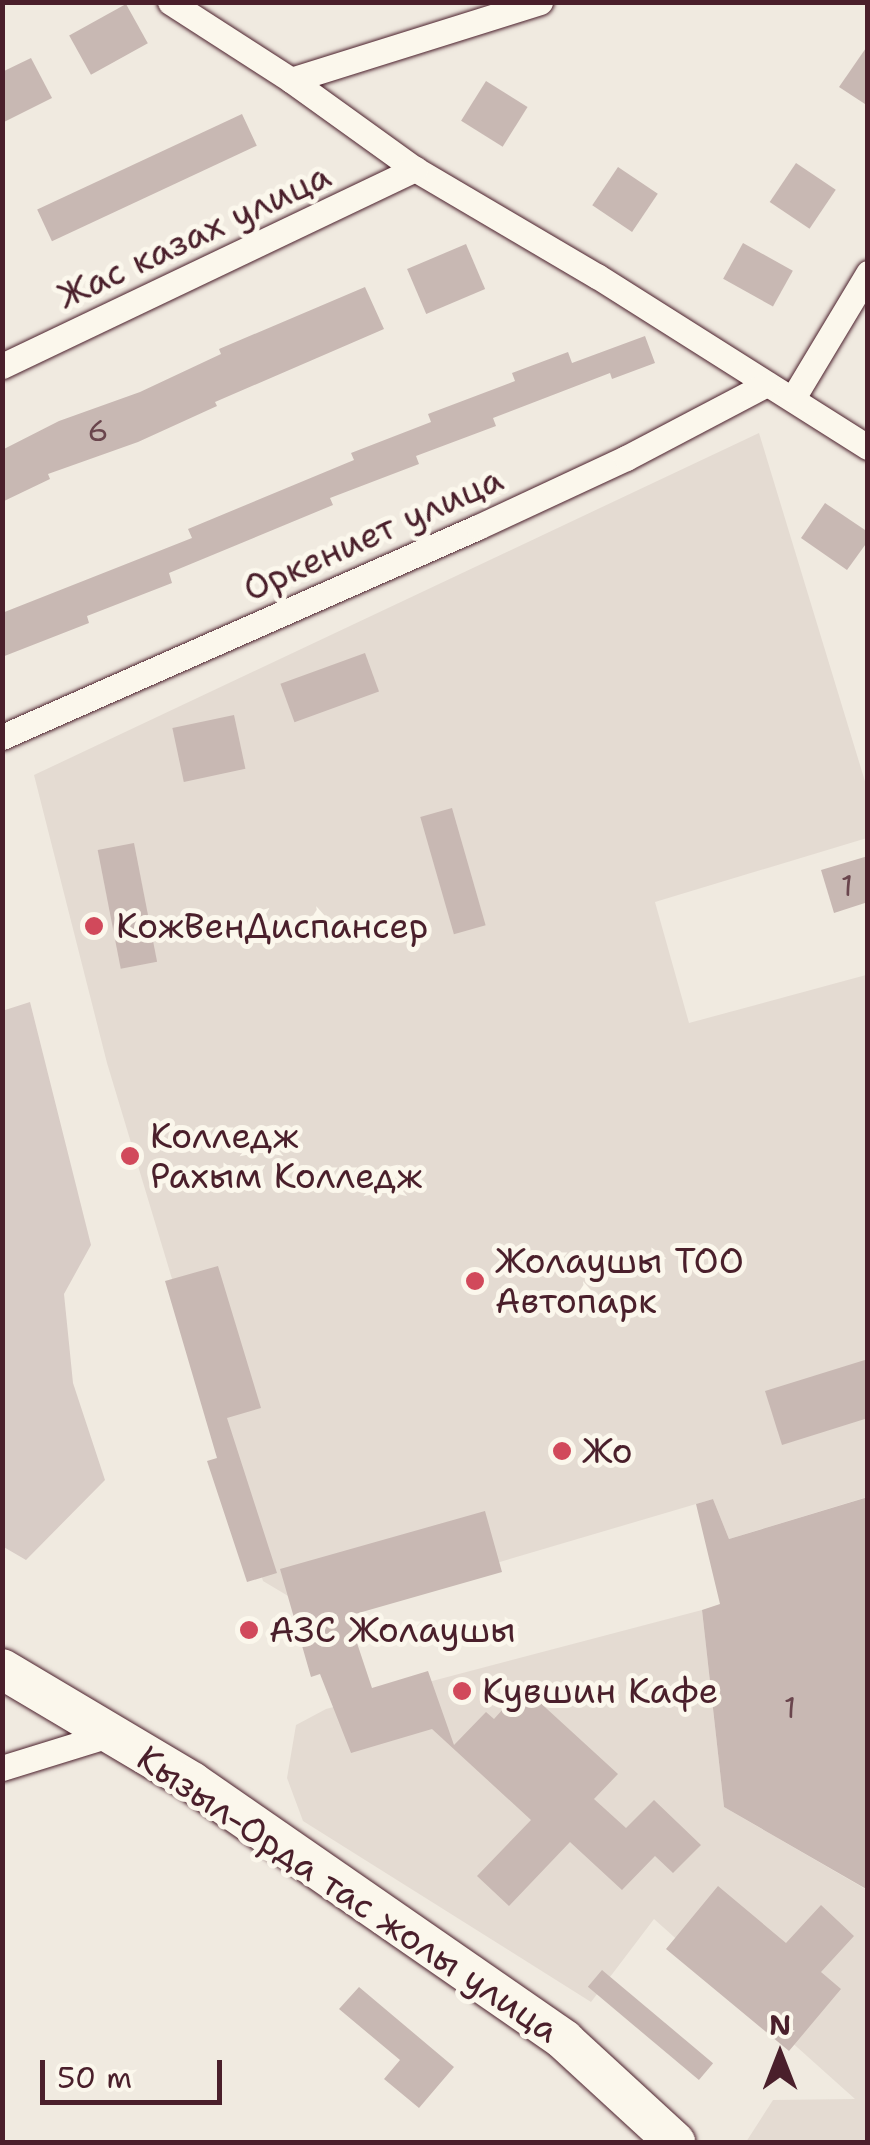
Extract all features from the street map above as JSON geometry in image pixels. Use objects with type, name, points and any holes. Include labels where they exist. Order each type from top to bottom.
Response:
[{"type":"main road","name":"Кызыл-Орда тас жолы улица","points":[[2,1669],[242,1815],[564,2040],[675,2142]]},
{"type":"street","points":[[170,2],[291,80],[416,169],[868,446]]},
{"type":"street","points":[[291,80],[540,2]]},
{"type":"street","name":"Жас казах улица","points":[[2,366],[416,169]]},
{"type":"street","points":[[793,398],[868,274]]},
{"type":"street","name":"Оркениет улица","points":[[2,737],[494,520],[766,384]]},
{"type":"street","points":[[2,1768],[112,1734]]},
{"type":"shaded area","points":[[759,433],[867,788],[867,838],[655,902],[689,1023],[866,975],[867,1497],[729,1539],[713,1499],[320,1615],[263,1581],[107,1063],[34,775]]},
{"type":"shaded area","points":[[30,1002],[91,1245],[64,1294],[73,1383],[105,1480],[26,1560],[2,1546],[2,1011]]},
{"type":"shaded area","points":[[702,1610],[724,1807],[867,1890],[867,2142],[746,2142],[773,2100],[855,2099],[654,1919],[591,2002],[303,1821],[287,1778],[296,1725],[326,1709]]},
{"type":"building","points":[[126,4],[148,43],[91,75],[69,36]]},
{"type":"building","points":[[868,45],[868,106],[839,87]]},
{"type":"building","points":[[31,58],[52,98],[2,123],[2,72]]},
{"type":"building","points":[[486,81],[528,107],[503,147],[461,121]]},
{"type":"building","points":[[242,114],[257,146],[52,241],[37,210]]},
{"type":"building","points":[[796,163],[836,190],[810,229],[770,202]]},
{"type":"building","points":[[618,167],[658,194],[632,232],[592,205]]},
{"type":"building","points":[[743,243],[793,271],[773,306],[723,279]]},
{"type":"building","points":[[466,244],[485,289],[426,314],[407,269]]},
{"type":"building","points":[[365,287],[384,329],[215,402],[217,406],[138,442],[48,474],[50,479],[2,502],[2,450],[59,421],[140,392],[221,354],[219,349]]},
{"type":"building","points":[[645,336],[655,363],[612,379],[610,373],[493,418],[496,426],[416,456],[419,464],[330,498],[333,505],[169,573],[172,583],[87,616],[89,623],[2,657],[2,613],[192,538],[188,529],[354,460],[351,453],[431,422],[428,414],[515,381],[512,373],[568,352],[572,363]]},
{"type":"building","points":[[825,503],[868,532],[868,541],[847,570],[801,538]]},
{"type":"building","points":[[365,653],[379,692],[294,722],[280,684]]},
{"type":"building","points":[[234,715],[245,769],[184,782],[172,728]]},
{"type":"building","points":[[452,808],[486,925],[454,934],[420,817]]},
{"type":"building","points":[[134,843],[157,962],[121,969],[98,850]]},
{"type":"building","points":[[868,856],[868,902],[834,913],[821,870]]},
{"type":"building","points":[[218,1266],[261,1408],[227,1418],[277,1573],[247,1582],[207,1461],[217,1458],[165,1281]]},
{"type":"building","points":[[868,1359],[868,1418],[782,1445],[765,1391]]},
{"type":"building","points":[[868,1497],[868,1890],[724,1807],[702,1610],[720,1604],[696,1504],[713,1499],[729,1539]]},
{"type":"building","points":[[485,1511],[502,1572],[348,1616],[372,1688],[428,1671],[454,1745],[486,1712],[494,1719],[523,1687],[618,1774],[594,1799],[626,1828],[654,1800],[701,1845],[673,1873],[655,1856],[622,1890],[570,1842],[509,1906],[477,1876],[531,1820],[432,1729],[351,1753],[320,1674],[311,1677],[280,1569]]},
{"type":"building","points":[[718,1886],[786,1943],[821,1905],[854,1936],[821,1972],[841,1989],[789,2051],[666,1949]]},
{"type":"building","points":[[602,1970],[713,2063],[699,2080],[588,1987]]},
{"type":"building","points":[[359,1987],[454,2067],[419,2108],[384,2079],[400,2060],[339,2009]]},
{"type":"place","name":"КожВенДиспансер","points":[[94,926]]},
{"type":"place","name":"Колледж Рахым Колледж","points":[[130,1156]]},
{"type":"place","name":"Жолаушы ТОО Автопарк","points":[[475,1281]]},
{"type":"place","name":"Жо","points":[[562,1451]]},
{"type":"place","name":"АЗС Жолаушы","points":[[249,1630]]},
{"type":"place","name":"Кувшин Кафе","points":[[462,1691]]}]
